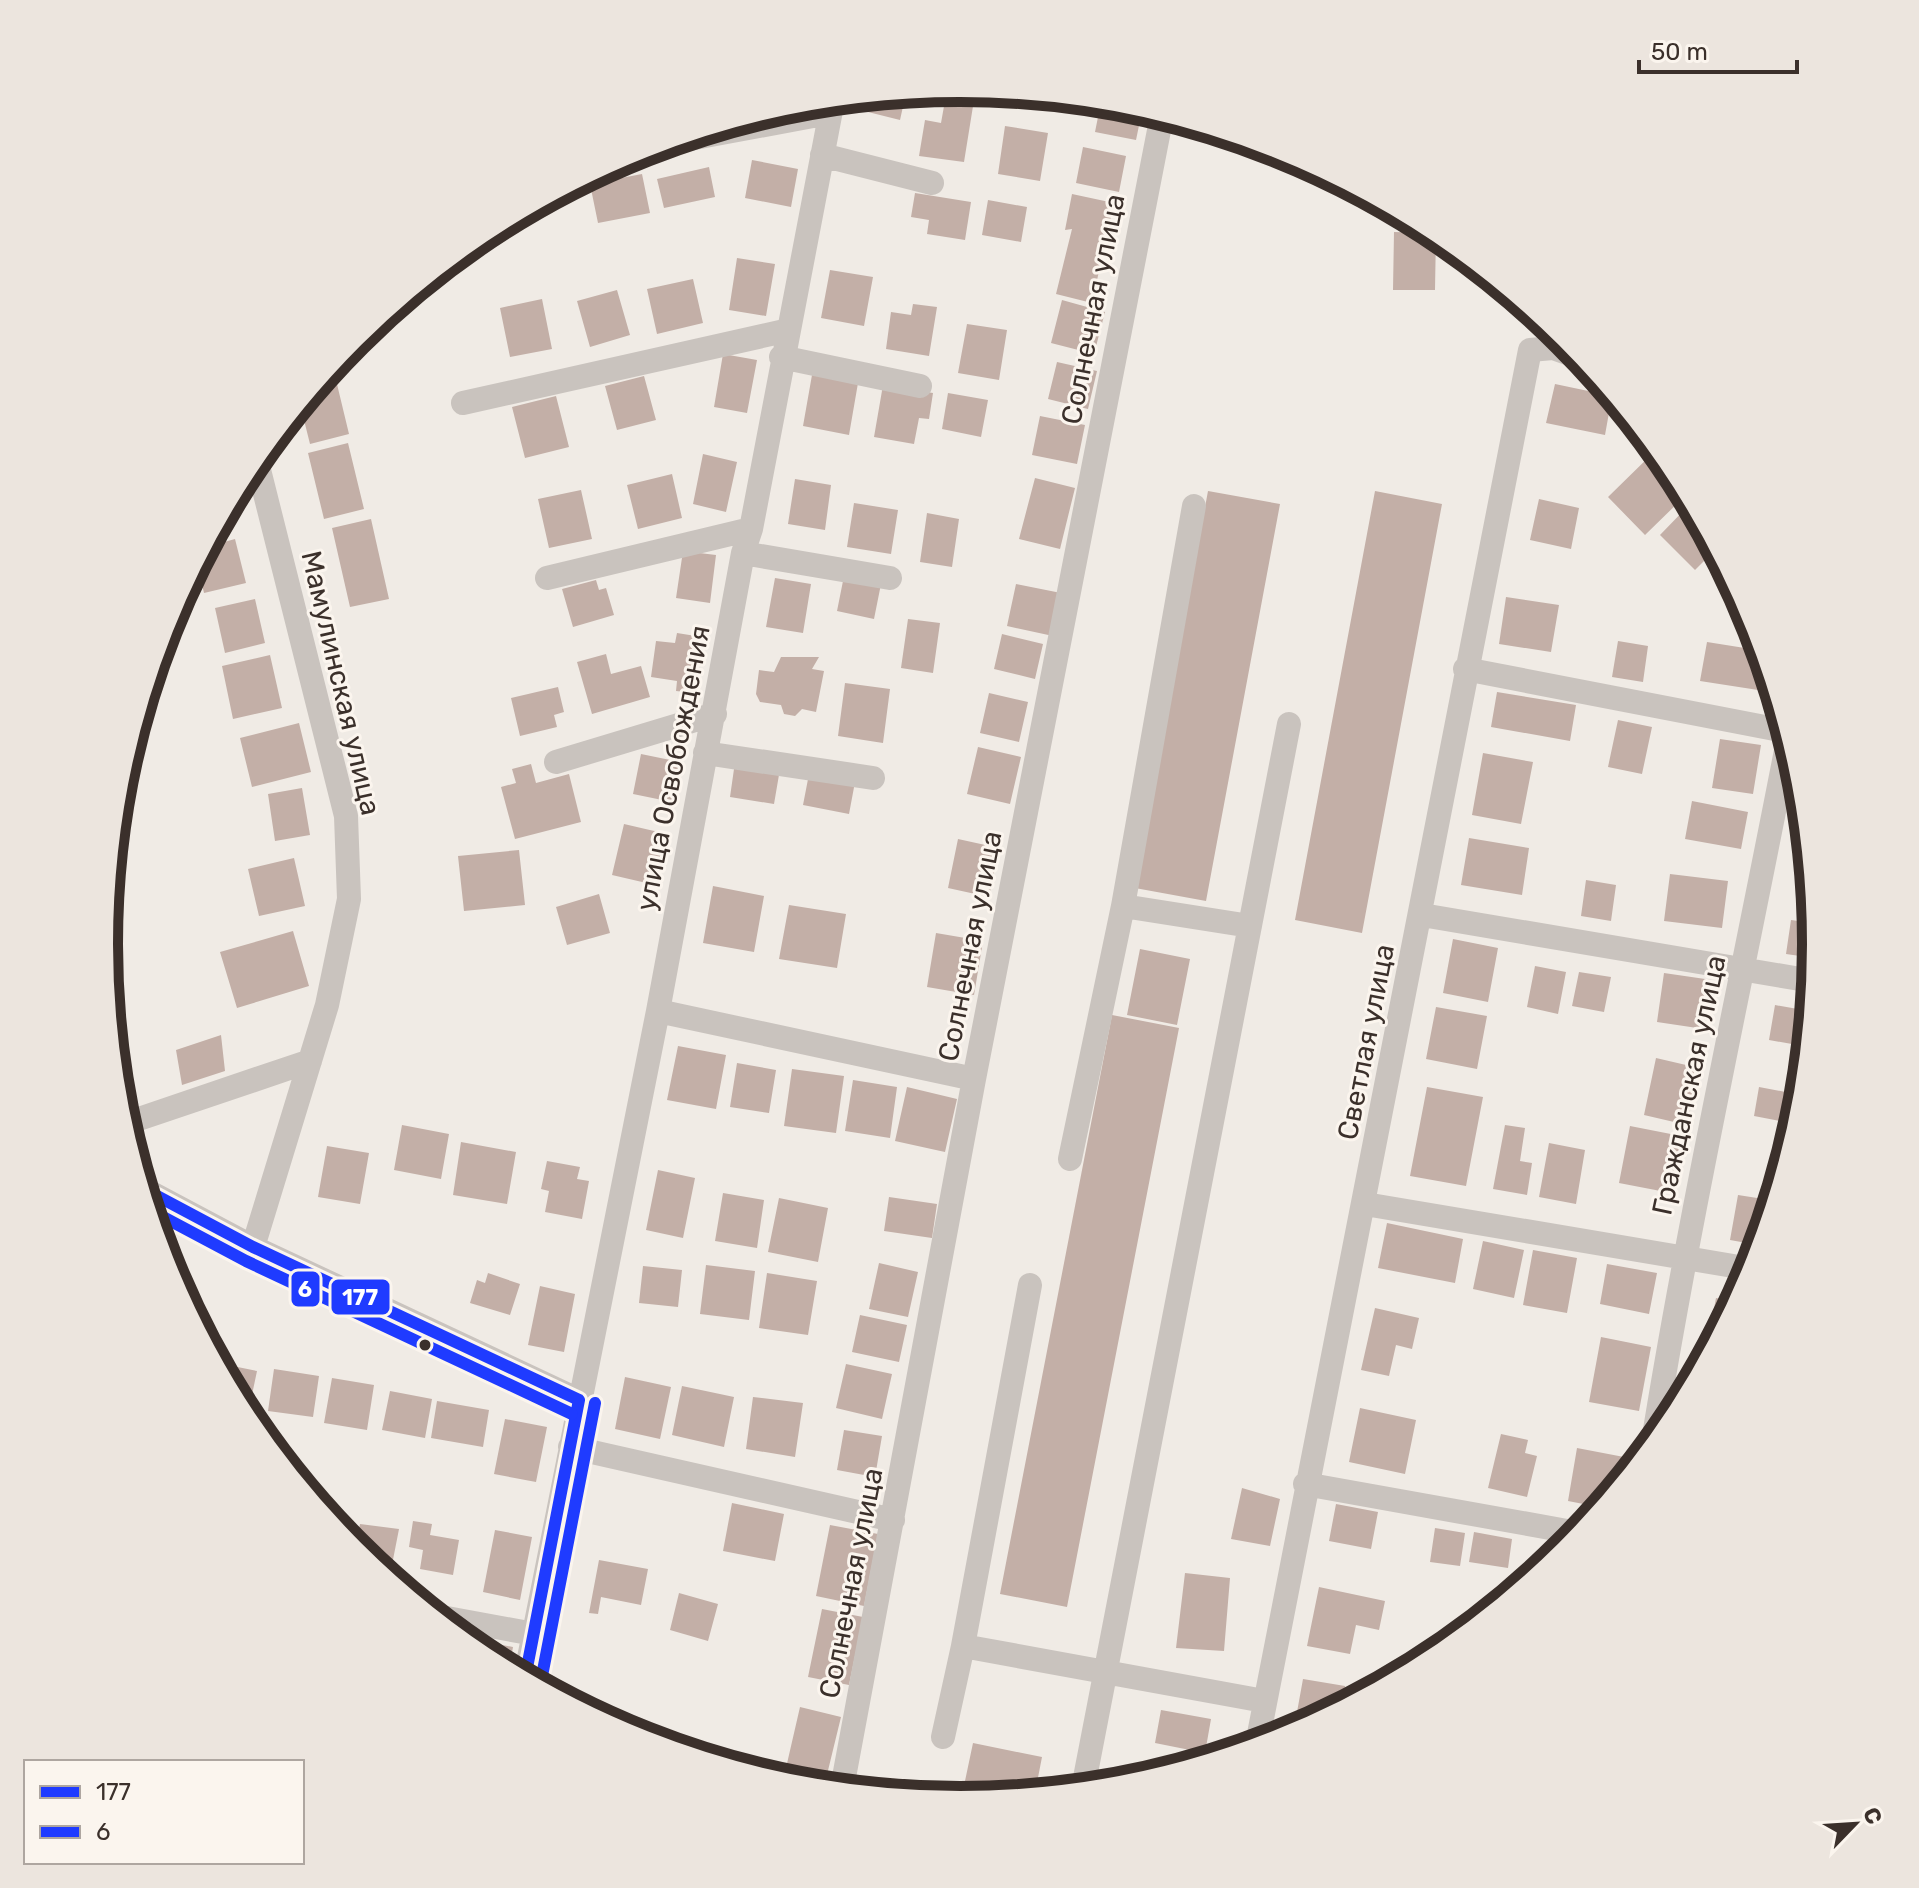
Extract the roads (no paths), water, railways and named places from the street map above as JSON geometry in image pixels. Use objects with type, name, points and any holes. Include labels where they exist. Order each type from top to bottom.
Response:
[{"type":"street","name":"улица Освобождения","points":[[527,1666],[658,1011],[743,553],[751,529],[781,357],[789,330],[830,112]]},
{"type":"street","name":"Солнечная улица","points":[[844,1778],[974,1079],[1160,127]]},
{"type":"street","points":[[822,155],[932,183]]},
{"type":"street","points":[[463,403],[789,330]]},
{"type":"street","name":"Светлая улица","points":[[1259,1730],[1305,1484],[1422,915],[1465,669],[1530,350],[1555,349]]},
{"type":"street","points":[[781,357],[920,386]]},
{"type":"street","name":"Мамулинская улица","points":[[253,1247],[327,1005],[349,899],[346,816],[260,474]]},
{"type":"street","points":[[1070,1159],[1123,906],[1194,506]]},
{"type":"street","points":[[547,578],[751,529]]},
{"type":"street","points":[[743,553],[890,578]]},
{"type":"street","points":[[1465,669],[1774,729]]},
{"type":"street","points":[[556,762],[715,714]]},
{"type":"street","points":[[1085,1776],[1289,724]]},
{"type":"street","points":[[705,753],[873,778]]},
{"type":"street","name":"Гражданская улица","points":[[1657,1416],[1683,1256],[1745,968],[1783,769]]},
{"type":"street","points":[[1123,906],[1250,926]]},
{"type":"street","points":[[1422,915],[1801,979]]},
{"type":"street","points":[[658,1011],[974,1079]]},
{"type":"street","points":[[137,1120],[310,1061]]},
{"type":"street","points":[[156,1195],[253,1247],[579,1400]]},
{"type":"street","points":[[1365,1204],[1737,1266]]},
{"type":"street","points":[[943,1737],[963,1646],[1030,1285]]},
{"type":"street","points":[[570,1447],[893,1520]]},
{"type":"street","points":[[1305,1484],[1563,1530]]},
{"type":"street","points":[[458,1620],[534,1634]]},
{"type":"street","points":[[963,1646],[1264,1701]]}]
